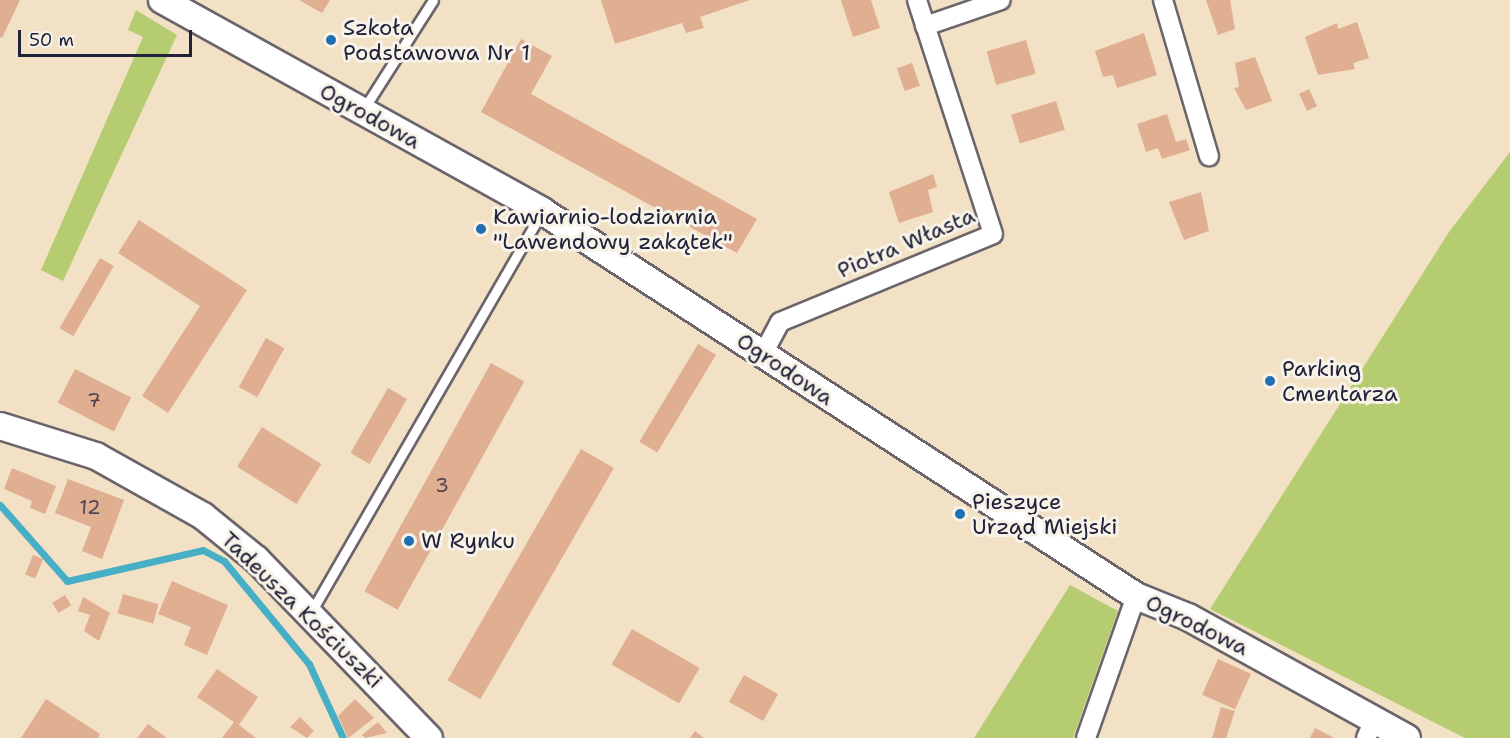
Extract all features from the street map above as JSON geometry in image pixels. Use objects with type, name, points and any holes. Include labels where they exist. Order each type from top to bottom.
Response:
[{"type":"street","name":"Ogrodowa","points":[[162,0],[542,211],[1136,596],[1188,617],[1371,728],[1407,738]]},
{"type":"street","name":"Piotra Własta","points":[[763,354],[780,322],[993,234],[916,0]]},
{"type":"street","points":[[925,26],[1001,0]]},
{"type":"street","points":[[1163,0],[1209,156]]},
{"type":"street","name":"Tadeusza Kościuszki","points":[[0,426],[96,456],[152,484],[256,559],[429,738]]},
{"type":"street","points":[[1086,738],[1136,596]]},
{"type":"lane","points":[[362,112],[433,0]]},
{"type":"lane","points":[[310,615],[542,211]]},
{"type":"green space","points":[[136,10],[177,35],[63,281],[41,270],[143,37],[128,30]]},
{"type":"green space","points":[[1510,152],[1510,738],[1465,738],[1210,609],[1449,232]]},
{"type":"green space","points":[[1070,585],[1118,611],[1073,738],[974,738]]},
{"type":"building","points":[[0,0],[20,0],[2,38],[0,37]]},
{"type":"building","points":[[299,0],[330,0],[322,13]]},
{"type":"building","points":[[601,0],[750,0],[700,17],[704,28],[686,33],[682,23],[615,44]]},
{"type":"building","points":[[841,0],[871,0],[880,28],[853,37]]},
{"type":"building","points":[[1206,0],[1230,0],[1235,29],[1218,35]]},
{"type":"building","points":[[1357,22],[1369,58],[1353,63],[1355,69],[1318,75],[1305,37],[1337,23],[1338,29]]},
{"type":"building","points":[[1144,33],[1157,75],[1117,88],[1113,75],[1103,77],[1095,51]]},
{"type":"building","points":[[521,39],[552,56],[531,94],[757,219],[737,253],[481,112]]},
{"type":"building","points":[[1026,40],[1036,74],[996,85],[987,51]]},
{"type":"building","points":[[1255,57],[1272,101],[1246,110],[1234,88],[1239,87],[1235,63]]},
{"type":"building","points":[[912,63],[920,86],[905,91],[897,68]]},
{"type":"building","points":[[1309,89],[1317,106],[1307,111],[1299,94]]},
{"type":"building","points":[[1056,101],[1065,130],[1020,143],[1011,115]]},
{"type":"building","points":[[1167,114],[1176,142],[1186,139],[1190,150],[1162,159],[1158,148],[1146,152],[1137,124]]},
{"type":"building","points":[[933,174],[937,187],[928,190],[933,212],[899,223],[889,192]]},
{"type":"building","points":[[1201,192],[1209,231],[1184,240],[1169,202]]},
{"type":"building","points":[[139,220],[247,290],[168,413],[142,396],[200,306],[118,253]]},
{"type":"building","points":[[100,258],[114,266],[73,336],[60,328]]},
{"type":"building","points":[[266,338],[284,348],[257,397],[239,387]]},
{"type":"building","points":[[698,344],[716,355],[657,453],[639,442]]},
{"type":"building","points":[[491,363],[524,381],[398,610],[364,591]]},
{"type":"building","points":[[75,369],[131,398],[114,431],[58,403]]},
{"type":"building","points":[[388,388],[407,399],[370,464],[350,453]]},
{"type":"building","points":[[262,427],[321,464],[296,504],[237,467]]},
{"type":"building","points":[[581,449],[614,468],[480,699],[448,680]]},
{"type":"building","points":[[12,468],[56,486],[45,514],[30,508],[32,501],[4,489]]},
{"type":"building","points":[[68,479],[124,500],[102,559],[82,551],[91,527],[55,513]]},
{"type":"building","points":[[33,555],[43,559],[35,579],[25,574]]},
{"type":"building","points":[[172,581],[228,605],[207,655],[184,645],[191,627],[158,614]]},
{"type":"building","points":[[123,594],[159,604],[153,623],[117,613]]},
{"type":"building","points":[[65,595],[71,605],[58,613],[52,603]]},
{"type":"building","points":[[83,597],[110,613],[99,641],[84,631],[90,615],[78,611]]},
{"type":"building","points":[[632,629],[700,668],[679,704],[612,665]]},
{"type":"building","points":[[1218,659],[1251,674],[1235,709],[1202,695]]},
{"type":"building","points":[[217,669],[258,697],[239,725],[256,738],[222,738],[234,722],[197,697]]},
{"type":"building","points":[[744,675],[778,694],[763,721],[729,702]]},
{"type":"building","points":[[46,699],[100,734],[98,738],[21,738]]},
{"type":"building","points":[[355,699],[374,718],[348,738],[338,716]]},
{"type":"building","points":[[1221,707],[1235,711],[1226,738],[1212,738]]},
{"type":"building","points":[[300,717],[314,731],[307,738],[290,727]]},
{"type":"building","points":[[378,722],[387,733],[365,738],[362,735]]},
{"type":"building","points":[[148,724],[167,738],[137,738]]},
{"type":"building","points":[[1315,728],[1334,738],[1310,738]]},
{"type":"building","points":[[695,731],[704,738],[690,738]]},
{"type":"waterway","points":[[0,505],[67,581],[203,550],[224,561],[309,664],[343,738]]},
{"type":"place","name":"Szkoła Podstawowa Nr 1","points":[[331,40]]},
{"type":"place","name":"Kawiarnio-lodziarnia \"Lawendowy zakątek\"","points":[[481,229]]},
{"type":"place","name":"Parking Cmentarza","points":[[1270,381]]},
{"type":"place","name":"Pieszyce Urząd Miejski","points":[[960,514]]},
{"type":"place","name":"W Rynku","points":[[409,541]]}]
